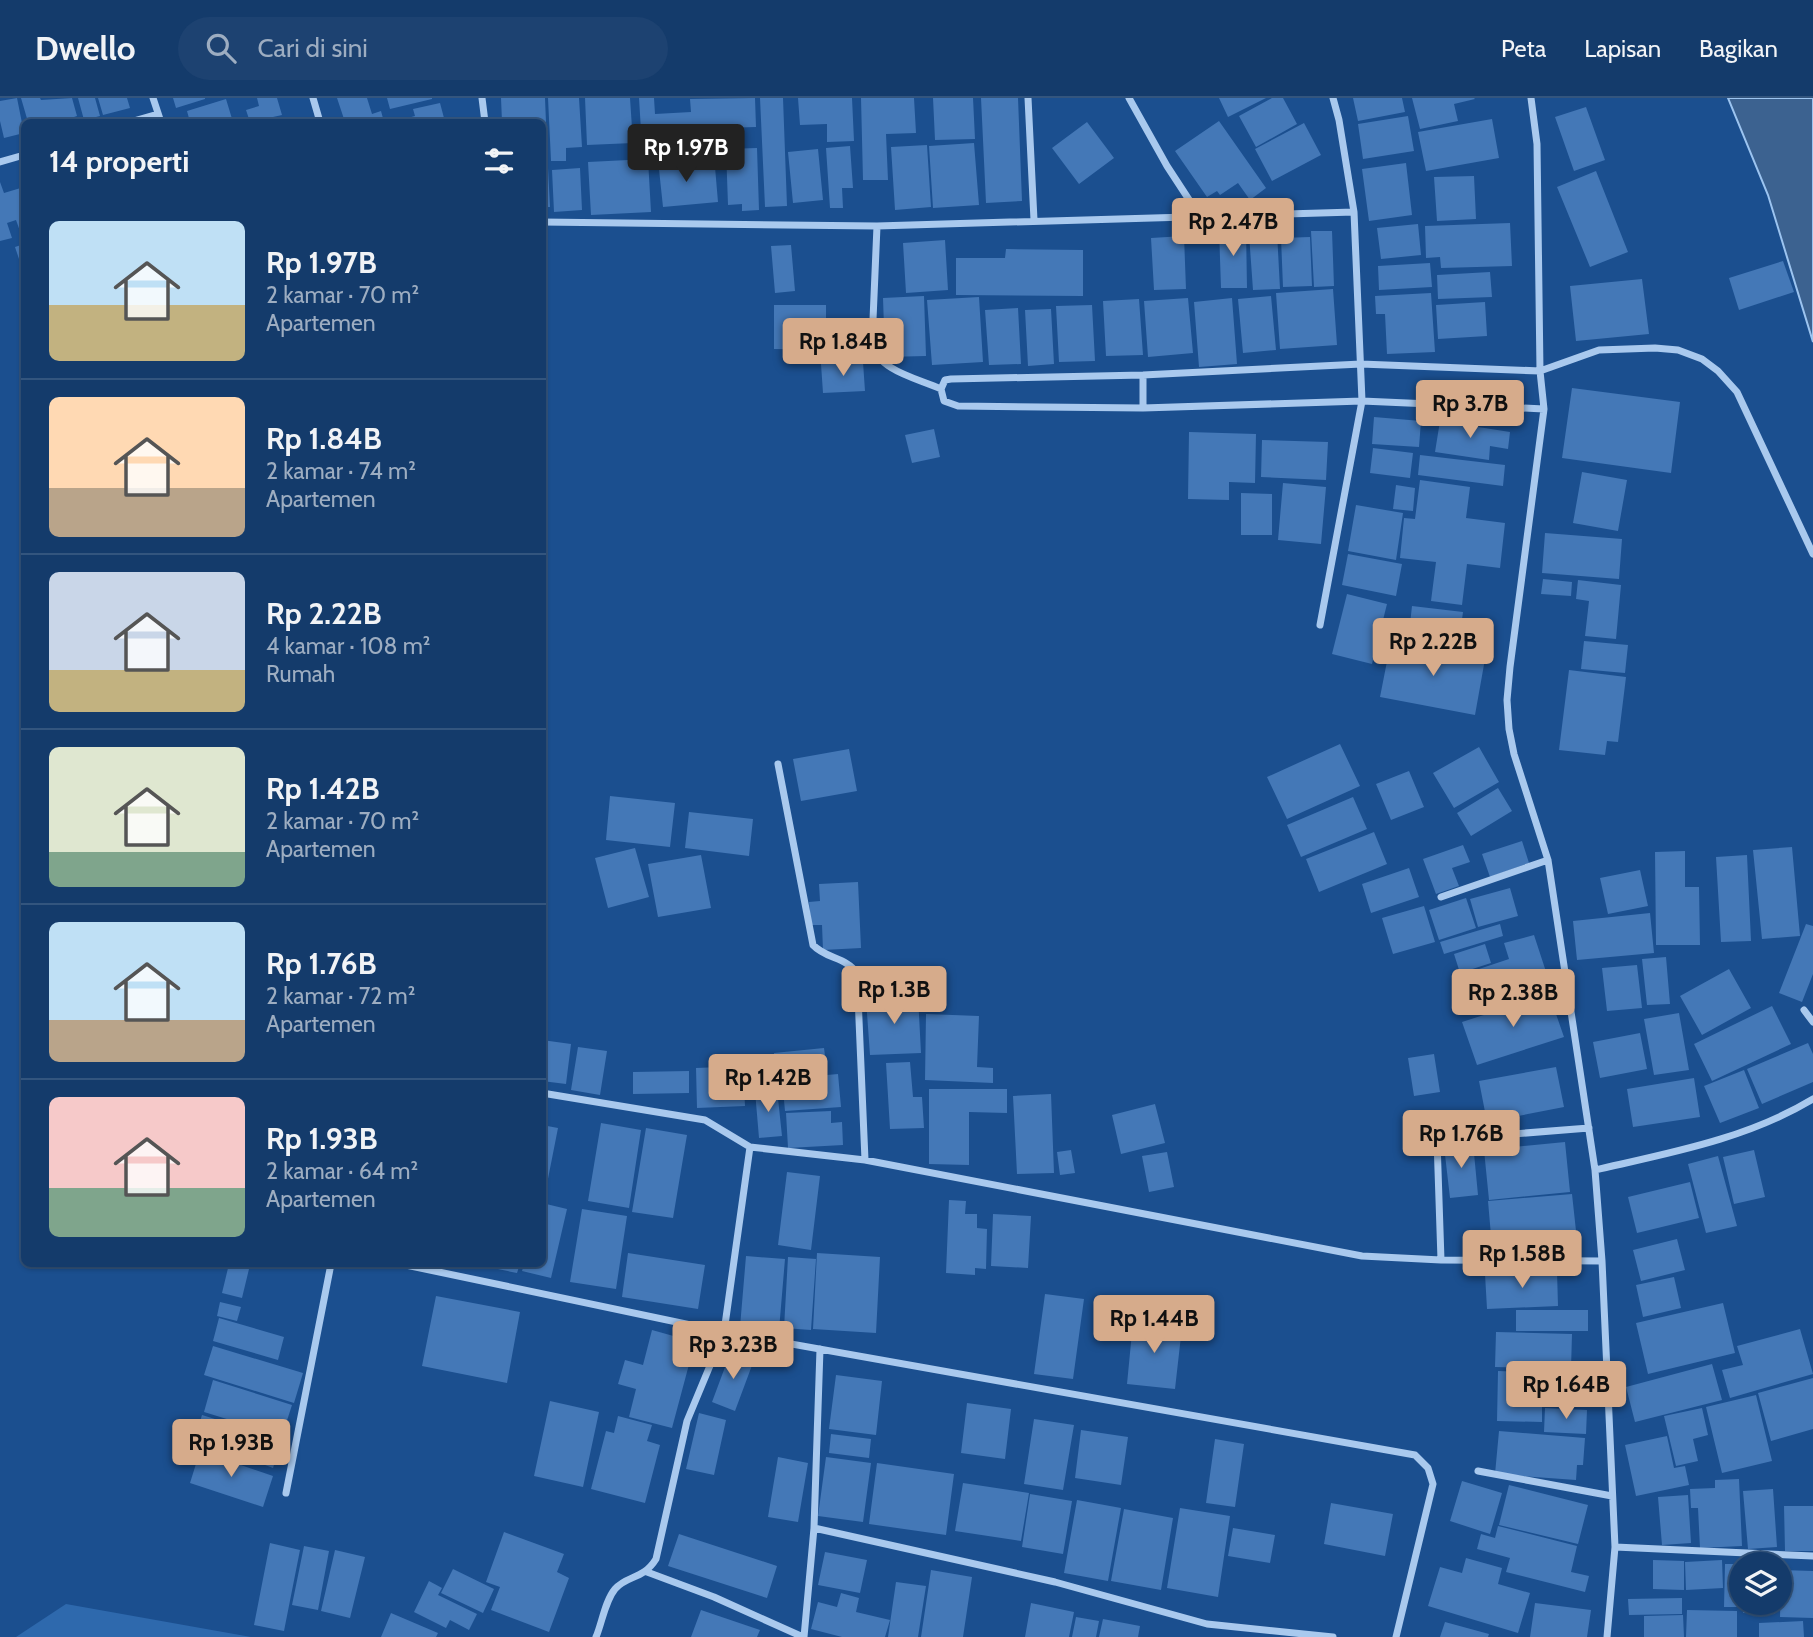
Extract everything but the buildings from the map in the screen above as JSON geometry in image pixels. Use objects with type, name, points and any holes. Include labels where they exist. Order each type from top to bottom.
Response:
[{"type":"street","points":[[153,98],[160,119]]},
{"type":"street","points":[[313,98],[319,119]]},
{"type":"street","points":[[482,98],[485,119]]},
{"type":"street","points":[[1028,98],[1034,220]]},
{"type":"street","points":[[1129,98],[1167,166],[1199,215]]},
{"type":"street","points":[[1320,625],[1362,401],[1354,212],[1333,98]]},
{"type":"street","points":[[1531,98],[1537,144],[1540,371],[1544,409],[1507,700],[1514,754],[1548,860],[1595,1170],[1602,1261],[1615,1547],[1608,1637]]},
{"type":"street","points":[[140,119],[158,114]]},
{"type":"street","points":[[0,162],[21,156]]},
{"type":"street","points":[[546,222],[877,226],[1354,212]]},
{"type":"street","points":[[877,226],[872,343],[874,351],[879,360],[890,367],[941,389]]},
{"type":"street","points":[[1544,409],[1362,401],[1143,408],[958,406],[944,401],[941,389],[945,380],[951,379],[1143,375],[1361,364],[1540,371],[1599,350],[1678,350],[1702,359],[1718,371],[1737,392],[1813,554]]},
{"type":"street","points":[[1143,375],[1143,408]]},
{"type":"street","points":[[778,764],[813,945],[819,951],[850,964],[857,973],[864,1160]]},
{"type":"street","points":[[1441,897],[1548,860]]},
{"type":"street","points":[[1804,1010],[1813,1022]]},
{"type":"street","points":[[546,1094],[705,1120],[750,1147],[864,1160],[1363,1256],[1441,1260],[1602,1261]]},
{"type":"street","points":[[1595,1170],[1698,1146],[1754,1128],[1813,1100]]},
{"type":"street","points":[[1441,1260],[1437,1140],[1589,1128]]},
{"type":"street","points":[[596,1637],[613,1591],[646,1572],[656,1559],[687,1421],[724,1332],[750,1147]]},
{"type":"street","points":[[286,1493],[330,1267]]},
{"type":"street","points":[[415,1267],[724,1332],[1415,1455],[1429,1468],[1433,1484],[1396,1637]]},
{"type":"street","points":[[646,1572],[714,1597],[804,1637],[814,1528],[820,1349]]},
{"type":"street","points":[[1478,1471],[1612,1496]]},
{"type":"street","points":[[814,1528],[1055,1582],[1207,1624],[1333,1637]]},
{"type":"street","points":[[1615,1547],[1813,1556]]},
{"type":"shaded area","points":[[1728,98],[1813,98],[1813,342],[1768,195]]},
{"type":"shaded area","points":[[66,1604],[251,1637],[16,1637]]}]
